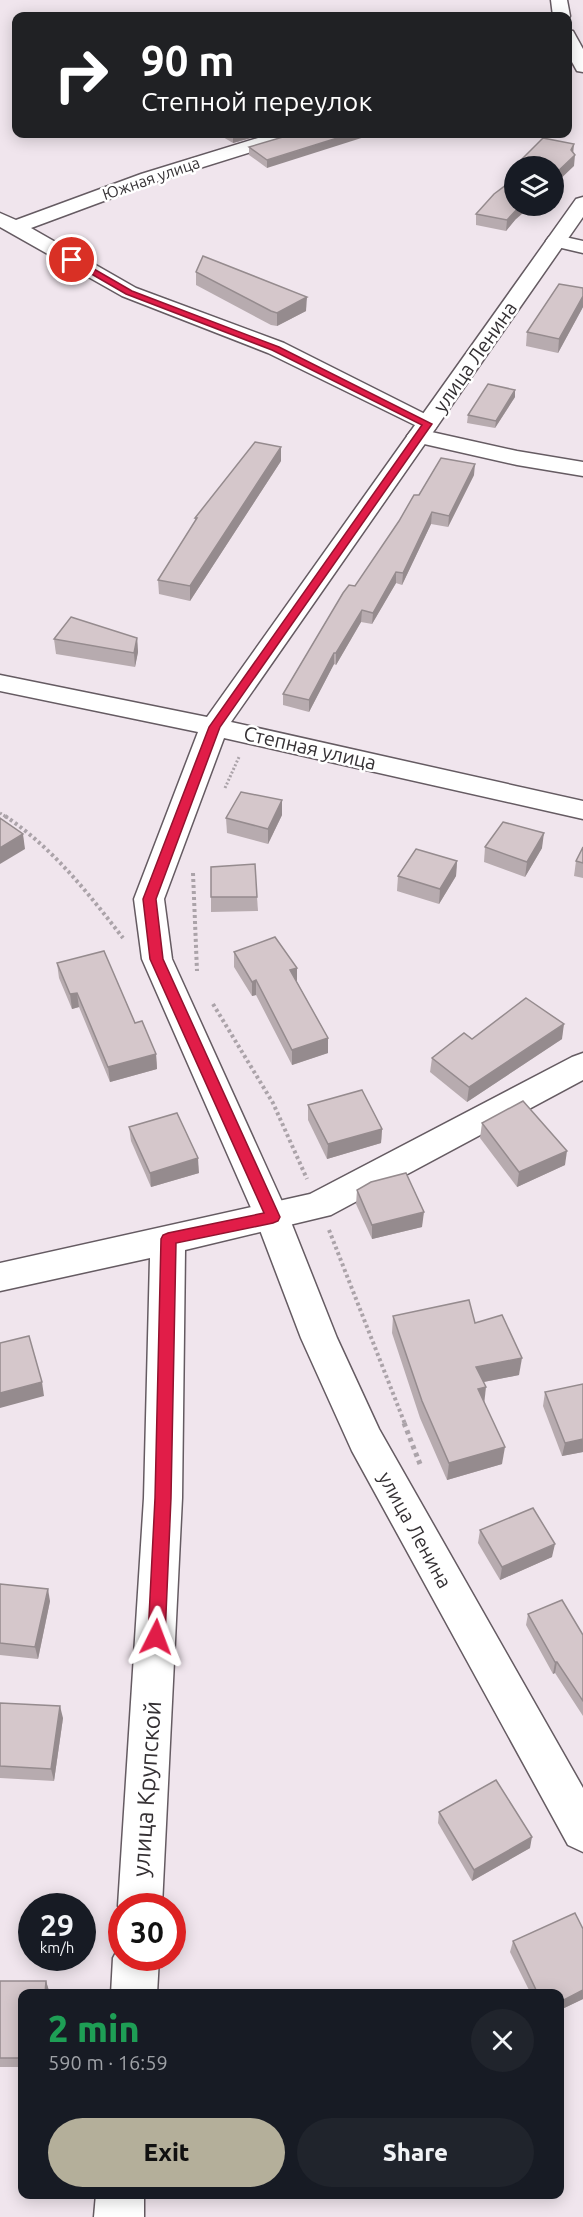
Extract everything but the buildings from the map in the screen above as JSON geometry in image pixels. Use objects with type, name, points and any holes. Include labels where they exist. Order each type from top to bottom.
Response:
[{"type":"street","points":[[573,46],[583,68]]},
{"type":"street","name":"Южная улица","points":[[8,223],[276,138]]},
{"type":"street","name":"улица Ленина","points":[[583,203],[214,727],[150,899],[157,959],[273,1217],[319,1338],[365,1439],[583,1830]]},
{"type":"street","points":[[8,223],[129,292],[276,348],[423,430],[517,458],[583,469]]},
{"type":"street","points":[[556,241],[583,247]]},
{"type":"street","name":"Степная улица","points":[[0,683],[260,737],[583,810]]},
{"type":"street","points":[[0,1277],[319,1205],[583,1065]]},
{"type":"street","name":"улица Крупской","points":[[141,1893],[163,1498],[168,1239]]},
{"type":"street","points":[[134,1989],[135,1971]]},
{"type":"street","points":[[119,2217],[120,2199]]},
{"type":"path","points":[[222,796],[241,753],[260,737]]},
{"type":"path","points":[[0,813],[24,827],[79,883],[124,939]]},
{"type":"path","points":[[195,866],[193,875],[197,979]]},
{"type":"path","points":[[209,998],[273,1103],[319,1205],[420,1464]]},
{"type":"route","points":[[72,260],[129,292],[276,348],[427,424],[214,727],[150,899],[157,959],[273,1217],[168,1239],[163,1498],[156,1637]]}]
